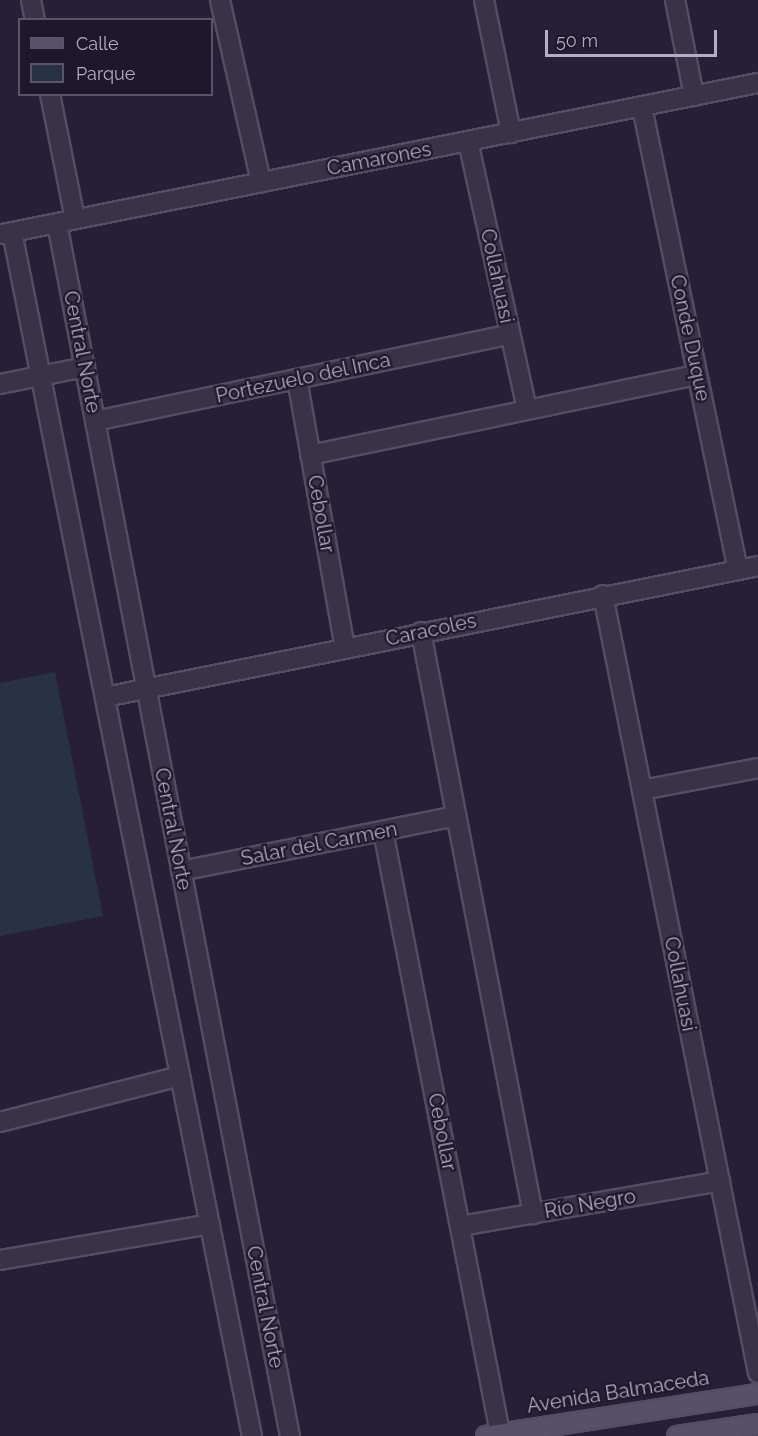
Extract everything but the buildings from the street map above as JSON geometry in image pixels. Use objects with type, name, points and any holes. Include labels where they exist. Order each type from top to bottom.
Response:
[{"type":"main road","name":"Avenida Balmaceda","points":[[493,1435],[758,1394]]},
{"type":"main road","points":[[676,1436],[719,1433],[758,1424]]},
{"type":"street","points":[[31,0],[35,18]]},
{"type":"street","points":[[220,0],[261,182]]},
{"type":"street","points":[[484,0],[511,133]]},
{"type":"street","points":[[675,0],[693,96]]},
{"type":"street","name":"Camarones","points":[[6,233],[758,83]]},
{"type":"street","name":"Central Norte","points":[[50,96],[85,367],[290,1436]]},
{"type":"street","name":"Conde Duque","points":[[642,107],[738,570]]},
{"type":"street","name":"Collahuasi","points":[[468,141],[527,410]]},
{"type":"street","name":"Central Norte","points":[[6,233],[41,376],[252,1436]]},
{"type":"street","name":"Portezuelo del Inca","points":[[95,422],[510,334]]},
{"type":"street","points":[[0,384],[85,367]]},
{"type":"street","points":[[310,455],[697,375]]},
{"type":"street","name":"Cebollar","points":[[297,379],[345,648]]},
{"type":"street","name":"Caracoles","points":[[105,697],[603,595],[758,566]]},
{"type":"street","name":"Collahuasi","points":[[603,595],[758,1373]]},
{"type":"street","points":[[421,632],[533,1214]]},
{"type":"street","points":[[642,790],[758,768]]},
{"type":"street","name":"Salar del Carmen","points":[[181,871],[456,816]]},
{"type":"street","name":"Cebollar","points":[[383,831],[460,1226],[493,1435]]},
{"type":"street","points":[[0,1122],[180,1076]]},
{"type":"street","name":"Río Negro","points":[[460,1226],[720,1181]]},
{"type":"street","points":[[0,1260],[210,1224]]},
{"type":"green space","points":[[55,672],[103,916],[0,936],[0,683]]}]
